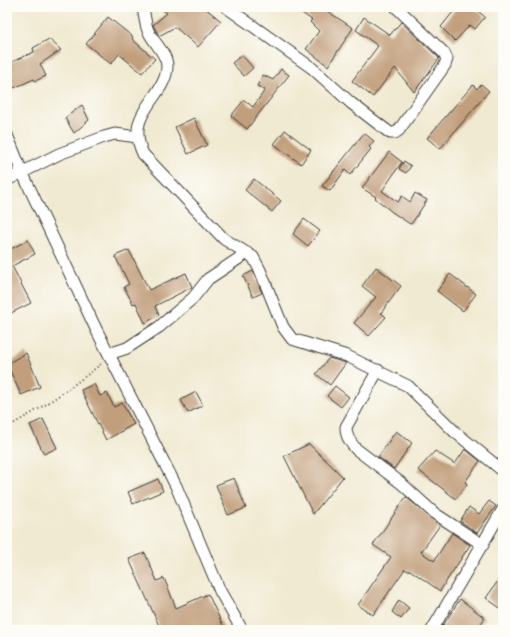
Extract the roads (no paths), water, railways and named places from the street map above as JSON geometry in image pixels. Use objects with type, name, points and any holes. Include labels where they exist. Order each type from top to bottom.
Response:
[{"type":"street","points":[[142,7],[147,29],[164,57],[167,65],[161,84],[141,118],[138,138],[143,154],[224,239],[238,249],[247,253],[257,263],[283,327],[292,339],[297,342],[347,356],[408,386],[455,432],[503,471]]},
{"type":"street","points":[[226,7],[312,68],[351,103],[390,134],[400,130],[445,65],[447,59],[444,53],[396,7]]},
{"type":"street","points":[[7,180],[59,154],[104,137],[115,134],[138,138]]},
{"type":"street","points":[[7,135],[104,356],[176,486],[220,591],[242,630]]},
{"type":"street","points":[[104,356],[127,348],[159,327],[193,298],[208,279],[247,253]]},
{"type":"street","points":[[378,370],[346,427],[346,434],[349,441],[356,449],[409,490],[434,514],[483,545]]},
{"type":"street","points":[[432,630],[503,510]]}]
